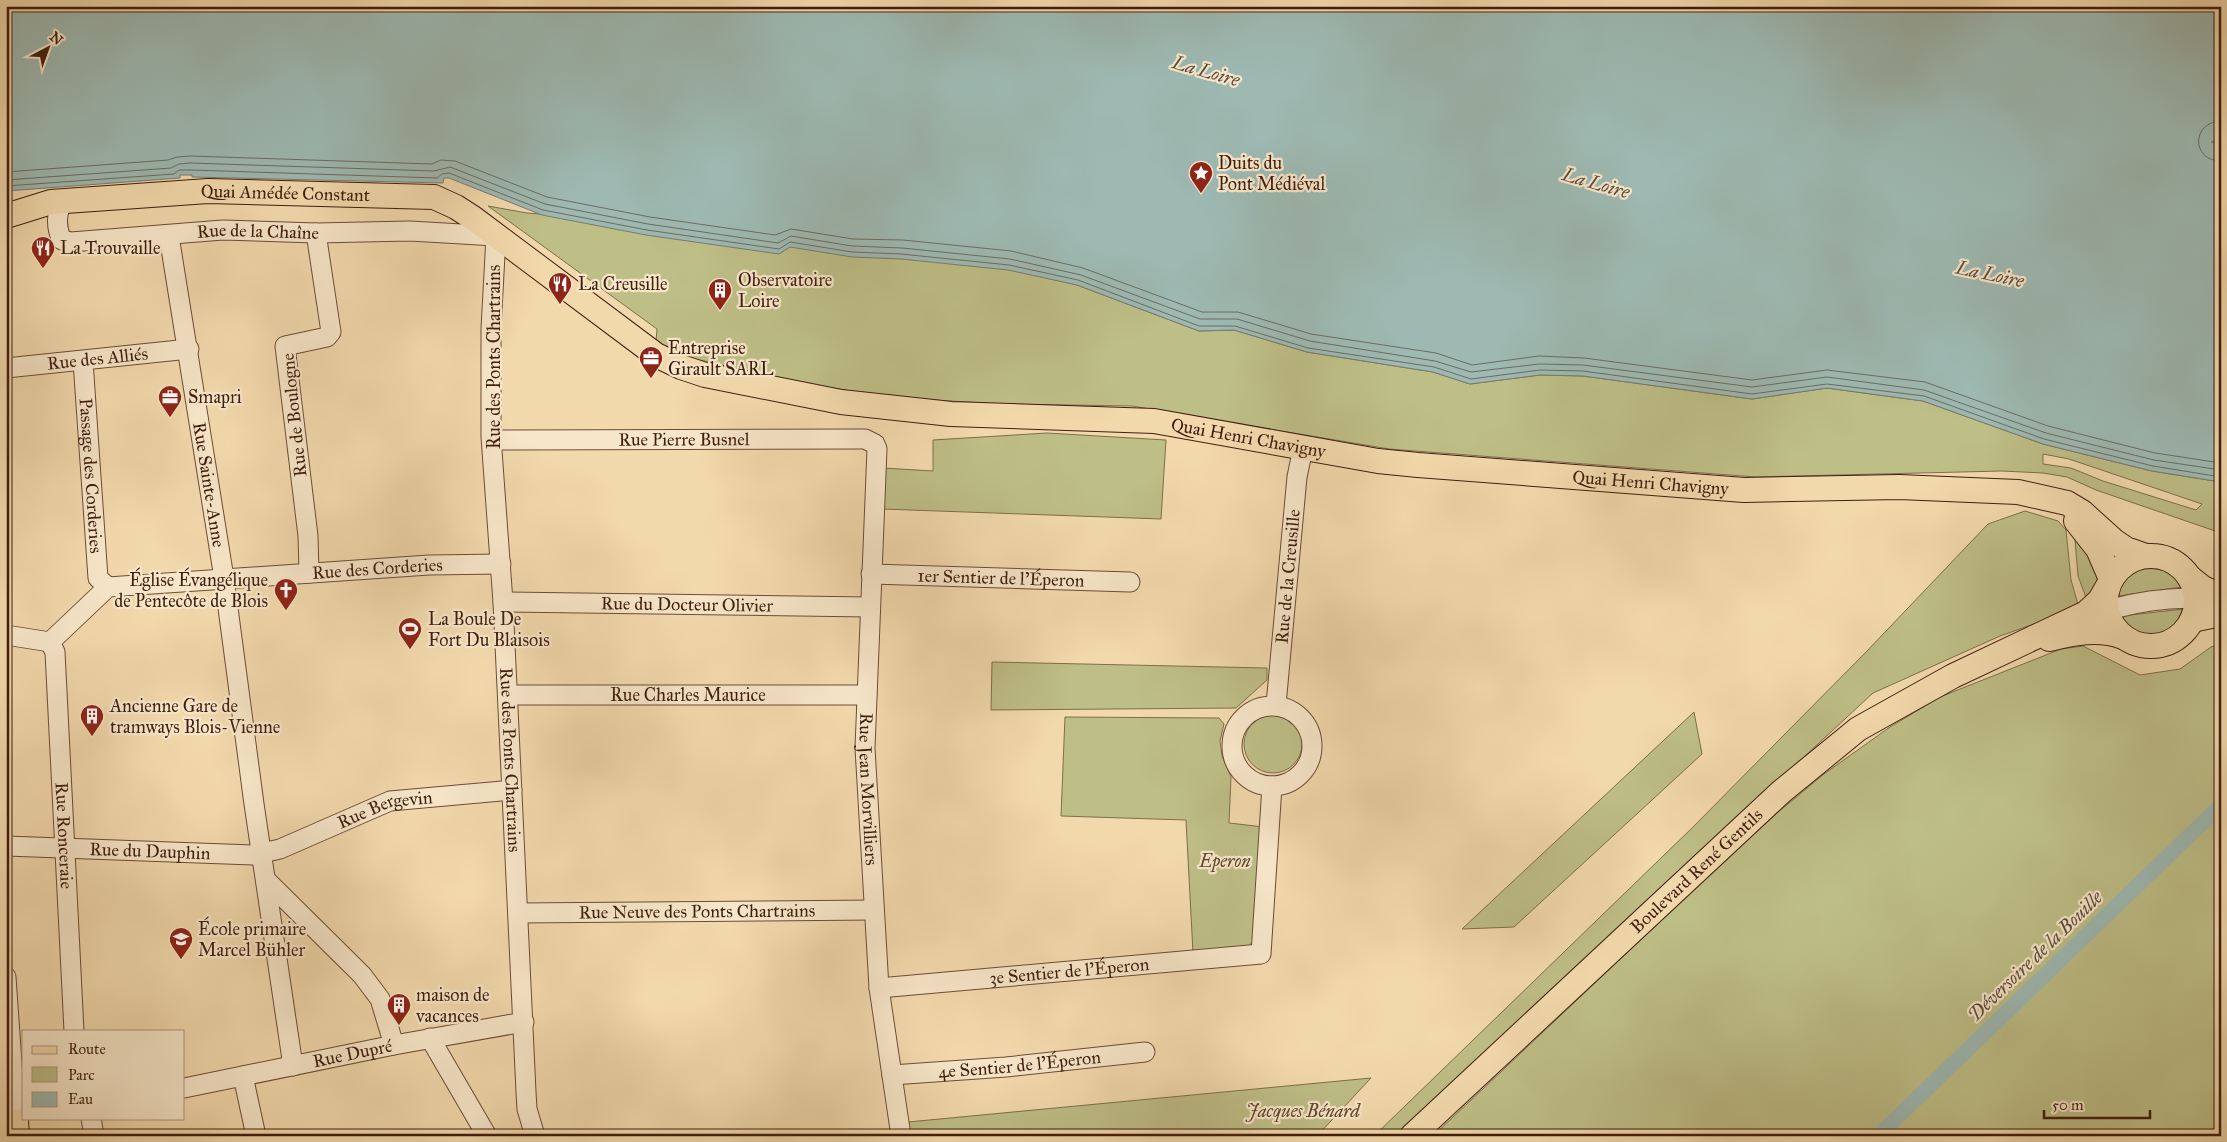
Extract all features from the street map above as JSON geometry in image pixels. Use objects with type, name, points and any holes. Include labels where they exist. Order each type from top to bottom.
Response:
[{"type":"main road","name":"Quai Amédée Constant","points":[[6,216],[36,206],[65,200],[208,191],[416,195],[434,197],[456,207],[496,236]]},
{"type":"main road","name":"Quai Henri Chavigny","points":[[496,236],[656,355],[681,367],[705,375],[805,396],[896,410],[1154,422],[1303,448],[1418,465],[1727,489],[1956,488],[2013,491],[2067,503],[2082,512],[2114,541],[2126,549],[2146,556],[2158,556],[2170,560],[2181,567],[2192,599]]},
{"type":"main road","points":[[2045,497],[2070,514],[2088,534],[2098,549],[2110,582],[2106,596],[2107,611],[2111,623],[2123,637]]},
{"type":"main road","name":"Boulevard René Gentils","points":[[1412,1136],[1781,792],[1858,729],[1953,676],[2086,613],[2100,600],[2110,582],[2126,563],[2146,556]]},
{"type":"main road","points":[[2221,596],[2203,588],[2192,599],[2221,614]]},
{"type":"main road","name":"Boulevard René Gentils","points":[[2011,648],[2066,634],[2108,632],[2144,646],[2156,646],[2177,638],[2192,599]]},
{"type":"street","name":"Rue de la Chaîne","points":[[65,200],[58,212],[58,232],[62,240],[71,242],[169,236],[223,230],[316,233],[410,231],[496,236]]},
{"type":"street","name":"Rue de Boulogne","points":[[309,573],[308,536],[285,346],[327,337],[331,332],[316,233]]},
{"type":"street","name":"Rue Sainte-Anne","points":[[169,236],[189,350],[224,578],[254,804],[293,1066]]},
{"type":"street","name":"Rue des Ponts Chartrains","points":[[496,236],[491,329],[493,440],[508,695],[527,1109],[535,1136]]},
{"type":"street","name":"Rue des Alliés","points":[[6,368],[189,350]]},
{"type":"street","name":"Passage des Corderies","points":[[83,361],[98,578],[108,587]]},
{"type":"street","name":"Rue Pierre Busnel","points":[[493,440],[857,439],[874,442]]},
{"type":"street","name":"Rue Jean Morvilliers","points":[[874,442],[877,449],[865,748],[879,988],[901,1136]]},
{"type":"street","name":"Rue de la Creusille","points":[[1276,705],[1297,477],[1303,448]]},
{"type":"street","name":"Rue des Corderies","points":[[108,587],[429,564],[501,564]]},
{"type":"street","name":"1er Sentier de l'Éperon","points":[[871,574],[1130,582]]},
{"type":"street","points":[[6,635],[50,642],[108,587]]},
{"type":"street","points":[[2011,648],[2107,611],[2130,605],[2192,599],[2221,601]]},
{"type":"street","name":"Rue du Docteur Olivier","points":[[503,602],[870,607]]},
{"type":"street","name":"Rue Ronceraie","points":[[50,642],[56,652],[74,1030]]},
{"type":"street","name":"Rue Charles Maurice","points":[[508,695],[867,695]]},
{"type":"street","points":[[1276,705],[1290,709],[1301,717],[1309,729],[1313,742],[1312,756],[1306,768],[1297,778],[1285,784],[1272,786],[1253,781],[1238,768],[1233,755],[1232,742],[1235,729],[1242,718],[1252,710],[1276,705]]},
{"type":"street","name":"3e Sentier de l'Éperon","points":[[879,988],[1261,954],[1272,786]]},
{"type":"street","name":"Rue Bergevin","points":[[262,854],[280,849],[390,801],[512,790]]},
{"type":"street","name":"Rue du Dauphin","points":[[6,846],[242,855],[262,854]]},
{"type":"street","points":[[266,881],[362,975],[380,999],[394,1045]]},
{"type":"street","name":"Rue Neuve des Ponts Chartrains","points":[[518,913],[874,910]]},
{"type":"street","points":[[6,977],[18,1124]]},
{"type":"street","name":"Rue Dupré","points":[[185,1088],[430,1038],[524,1022]]},
{"type":"street","points":[[430,1038],[487,1136]]},
{"type":"street","name":"4e Sentier de l'Éperon","points":[[892,1075],[1006,1067],[1145,1052]]},
{"type":"street","points":[[243,1076],[256,1136]]},
{"type":"street","points":[[91,1120],[94,1136]]},
{"type":"green space","points":[[488,206],[527,213],[882,240],[1077,285],[1199,331],[1234,330],[1307,352],[1433,372],[1470,384],[1540,375],[1583,376],[1752,399],[1827,388],[1923,401],[2043,444],[2152,471],[2221,482],[2221,533],[2096,490],[2067,477],[2043,473],[2002,471],[1756,477],[1389,449],[1132,406],[1004,404],[932,400],[851,391],[780,379],[696,359],[675,352],[656,341],[657,329]],"holes":[[[2043,454],[2069,459],[2202,504],[2196,510],[2103,481],[2071,468],[2043,464]]]},
{"type":"green space","points":[[1047,433],[1166,440],[1161,519],[882,509],[883,468],[933,471],[933,440]]},
{"type":"green space","points":[[2025,511],[2058,521],[2066,530],[2071,580],[2079,608],[2000,636],[1873,693],[1395,1136],[1374,1136],[1692,828],[1867,651],[1988,524]]},
{"type":"green space","points":[[2074,528],[2102,574],[2088,603],[2078,576]]},
{"type":"green space","points":[[2145,567],[2168,571],[2182,587],[2118,596],[2125,581],[2135,572]]},
{"type":"green space","points":[[2184,609],[2172,627],[2164,632],[2155,634],[2145,634],[2136,631],[2121,616]]},
{"type":"green space","points":[[2221,644],[2221,1136],[1433,1136],[1760,827],[1824,774],[1890,727],[1940,697],[2061,649],[2083,646],[2140,675],[2180,669],[2211,647]]},
{"type":"green space","points":[[992,662],[1267,668],[1267,680],[1236,708],[991,710]]},
{"type":"green space","points":[[1694,712],[1702,754],[1514,927],[1462,929]]},
{"type":"green space","points":[[1273,715],[1284,717],[1294,723],[1300,733],[1302,744],[1300,755],[1294,765],[1284,771],[1273,773],[1262,771],[1252,765],[1246,755],[1244,744],[1246,733],[1252,723],[1262,717]]},
{"type":"green space","name":"Eperon","points":[[1065,717],[1219,718],[1224,724],[1220,741],[1222,756],[1231,777],[1229,823],[1264,827],[1255,940],[1246,948],[1193,953],[1186,820],[1061,816]]},
{"type":"green space","name":"Jacques Bénard","points":[[1371,1078],[1317,1136],[910,1136],[908,1122]]},
{"type":"water","name":"La Loire","points":[[6,6],[2221,6],[2221,139],[2211,142],[2221,143],[2221,482],[2152,471],[2043,444],[1923,401],[1827,388],[1752,399],[1583,376],[1540,375],[1470,384],[1433,372],[1307,352],[1234,330],[1199,331],[1077,285],[1008,270],[901,259],[852,257],[790,247],[779,254],[646,235],[542,215],[449,178],[444,178],[443,183],[192,177],[192,175],[180,175],[180,178],[6,191]]},
{"type":"waterway","name":"Déversoire de la Bouille","points":[[1878,1136],[2221,805]]},
{"type":"place","name":"Duits du Pont Médiéval","points":[[1201,194]]},
{"type":"place","name":"La Trouvaille","points":[[43,269]]},
{"type":"place","name":"La Creusille","points":[[560,305]]},
{"type":"place","name":"Observatoire Loire","points":[[720,311]]},
{"type":"place","name":"Entreprise Girault SARL","points":[[651,379]]},
{"type":"place","name":"Smapri","points":[[170,418]]},
{"type":"place","name":"Église Évangélique de Pentecôte de Blois","points":[[286,611]]},
{"type":"place","name":"La Boule De Fort Du Blaisois","points":[[410,650]]},
{"type":"place","name":"Ancienne Gare de tramways Blois-Vienne","points":[[92,737]]},
{"type":"place","name":"École primaire Marcel Bühler","points":[[181,960]]},
{"type":"place","name":"maison de vacances","points":[[399,1026]]}]
